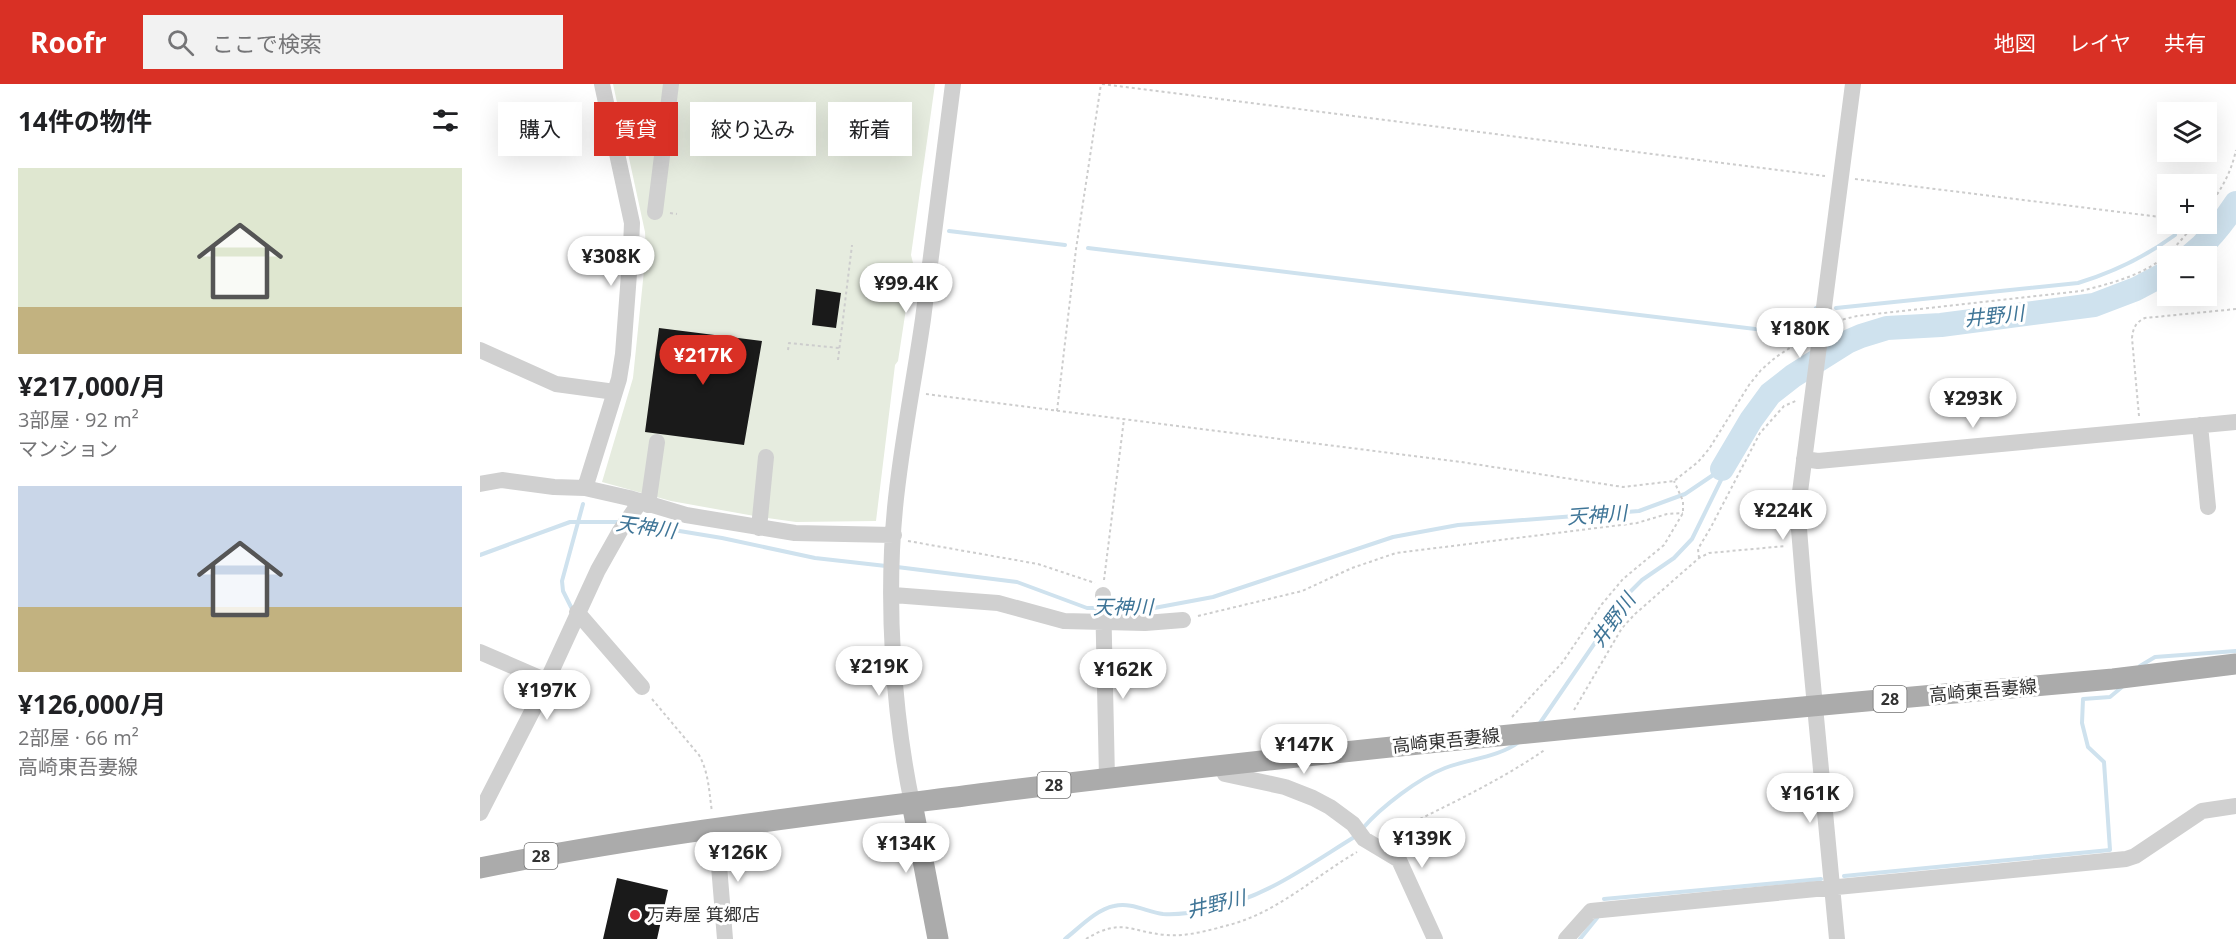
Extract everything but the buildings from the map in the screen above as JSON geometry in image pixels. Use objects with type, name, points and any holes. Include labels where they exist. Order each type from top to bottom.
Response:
[{"type":"main road","name":"高崎東吾妻線","points":[[480,868],[715,825],[1107,778],[1509,735],[2113,679],[2236,664]]},
{"type":"main road","points":[[912,803],[938,939]]},
{"type":"street","points":[[585,488],[615,392],[623,354],[632,223],[602,84]]},
{"type":"street","points":[[655,212],[670,84]]},
{"type":"street","points":[[912,803],[895,684],[893,540],[900,470],[953,84]]},
{"type":"street","points":[[1838,939],[1799,515],[1804,459],[1853,84]]},
{"type":"street","points":[[480,350],[556,384],[615,392]]},
{"type":"street","points":[[1804,459],[1818,461],[2236,422]]},
{"type":"street","points":[[2200,425],[2208,507]]},
{"type":"street","points":[[480,813],[486,784],[547,681],[577,612],[620,531],[640,507],[657,442]]},
{"type":"street","points":[[759,528],[766,457]]},
{"type":"street","points":[[480,484],[502,480],[554,487],[585,488],[640,507],[759,528],[893,540]]},
{"type":"street","points":[[892,591],[993,603],[1064,621],[1104,609],[1145,623],[1183,620]]},
{"type":"street","points":[[1104,609],[1107,778]]},
{"type":"street","points":[[577,612],[642,687]]},
{"type":"street","points":[[480,652],[547,681]]},
{"type":"street","points":[[1221,765],[1225,774],[1299,792],[1330,807],[1353,824],[1367,841],[1399,860],[1435,939]]},
{"type":"street","points":[[1566,939],[1591,911],[2126,859],[2135,856],[2202,811],[2236,806]]},
{"type":"street","points":[[715,825],[725,939]]},
{"type":"path","points":[[1057,411],[1076,249],[1101,84],[2157,217]]},
{"type":"path","points":[[2217,193],[2232,168],[2236,150]]},
{"type":"path","points":[[912,392],[1461,462],[1623,487],[1674,481],[1698,462],[1709,449],[1761,370],[1797,342],[1820,337],[1836,321],[1857,316],[2042,296],[2098,287],[2138,274],[2171,251],[2186,234]]},
{"type":"path","points":[[838,360],[852,245]]},
{"type":"path","points":[[2140,431],[2132,338],[2133,330],[2139,321],[2145,318],[2236,309]]},
{"type":"path","points":[[788,350],[789,343],[839,348]]},
{"type":"path","points":[[1699,558],[1698,549],[1760,433],[1784,406],[1814,384]]},
{"type":"path","points":[[893,540],[1038,564],[1103,586],[1124,419]]},
{"type":"path","points":[[1520,710],[1562,663],[1602,604],[1623,579],[1664,546],[1683,513],[1683,501],[1674,481]]},
{"type":"path","points":[[1183,620],[1302,591],[1352,568],[1396,553],[1637,523],[1666,514],[1683,513]]},
{"type":"path","points":[[1574,710],[1622,628],[1699,558],[1709,553],[1801,544]]},
{"type":"path","points":[[642,687],[704,764],[715,825]]},
{"type":"path","points":[[1086,939],[1113,926],[1167,935],[1231,925],[1261,914],[1279,904],[1367,841],[1524,764]]},
{"type":"shaded area","points":[[613,84],[935,84],[911,255],[913,263],[898,361],[895,365],[876,521],[796,522],[760,517],[671,501],[602,482],[633,378],[646,251],[645,232],[629,156],[678,156],[678,102],[617,102]]},
{"type":"waterway","name":"井野川","points":[[2201,246],[2236,203]]},
{"type":"waterway","points":[[949,231],[1065,245]]},
{"type":"waterway","points":[[1836,308],[2078,283],[2129,263],[2175,235]]},
{"type":"waterway","points":[[1088,248],[1796,334],[1802,331],[1816,308]]},
{"type":"waterway","name":"井野川","points":[[1722,469],[1751,420],[1770,394],[1793,376],[1847,342],[1887,328],[1941,325],[2094,305],[2136,289],[2157,278]]},
{"type":"waterway","name":"天神川","points":[[1107,608],[1154,608],[1213,597],[1393,537],[1458,525],[1639,511],[1685,494],[1722,469]]},
{"type":"waterway","name":"井野川","points":[[1540,723],[1629,593],[1642,580],[1674,558],[1692,539],[1721,480],[1722,470]]},
{"type":"waterway","points":[[571,607],[563,591],[562,581],[583,504]]},
{"type":"waterway","name":"天神川","points":[[480,555],[570,522],[620,522]]},
{"type":"waterway","name":"天神川","points":[[631,523],[722,538],[815,558],[886,566]]},
{"type":"waterway","name":"天神川","points":[[897,567],[1017,582],[1087,608],[1100,608]]},
{"type":"waterway","points":[[2140,666],[2155,657],[2236,651]]},
{"type":"waterway","points":[[1844,876],[2110,850],[2104,762],[2088,747],[2082,723],[2083,699],[2110,697],[2122,687]]},
{"type":"waterway","name":"井野川","points":[[1363,828],[1390,802],[1424,779],[1445,768],[1502,751],[1519,742]]},
{"type":"waterway","name":"井野川","points":[[1065,939],[1095,915],[1114,906],[1127,905],[1157,913],[1174,914],[1209,909],[1249,897],[1304,869],[1356,836]]},
{"type":"waterway","points":[[1604,899],[1821,879]]},
{"type":"waterway","points":[[1580,939],[1597,918]]},
{"type":"place","name":"万寿屋 箕郷店","points":[[635,915]]}]
